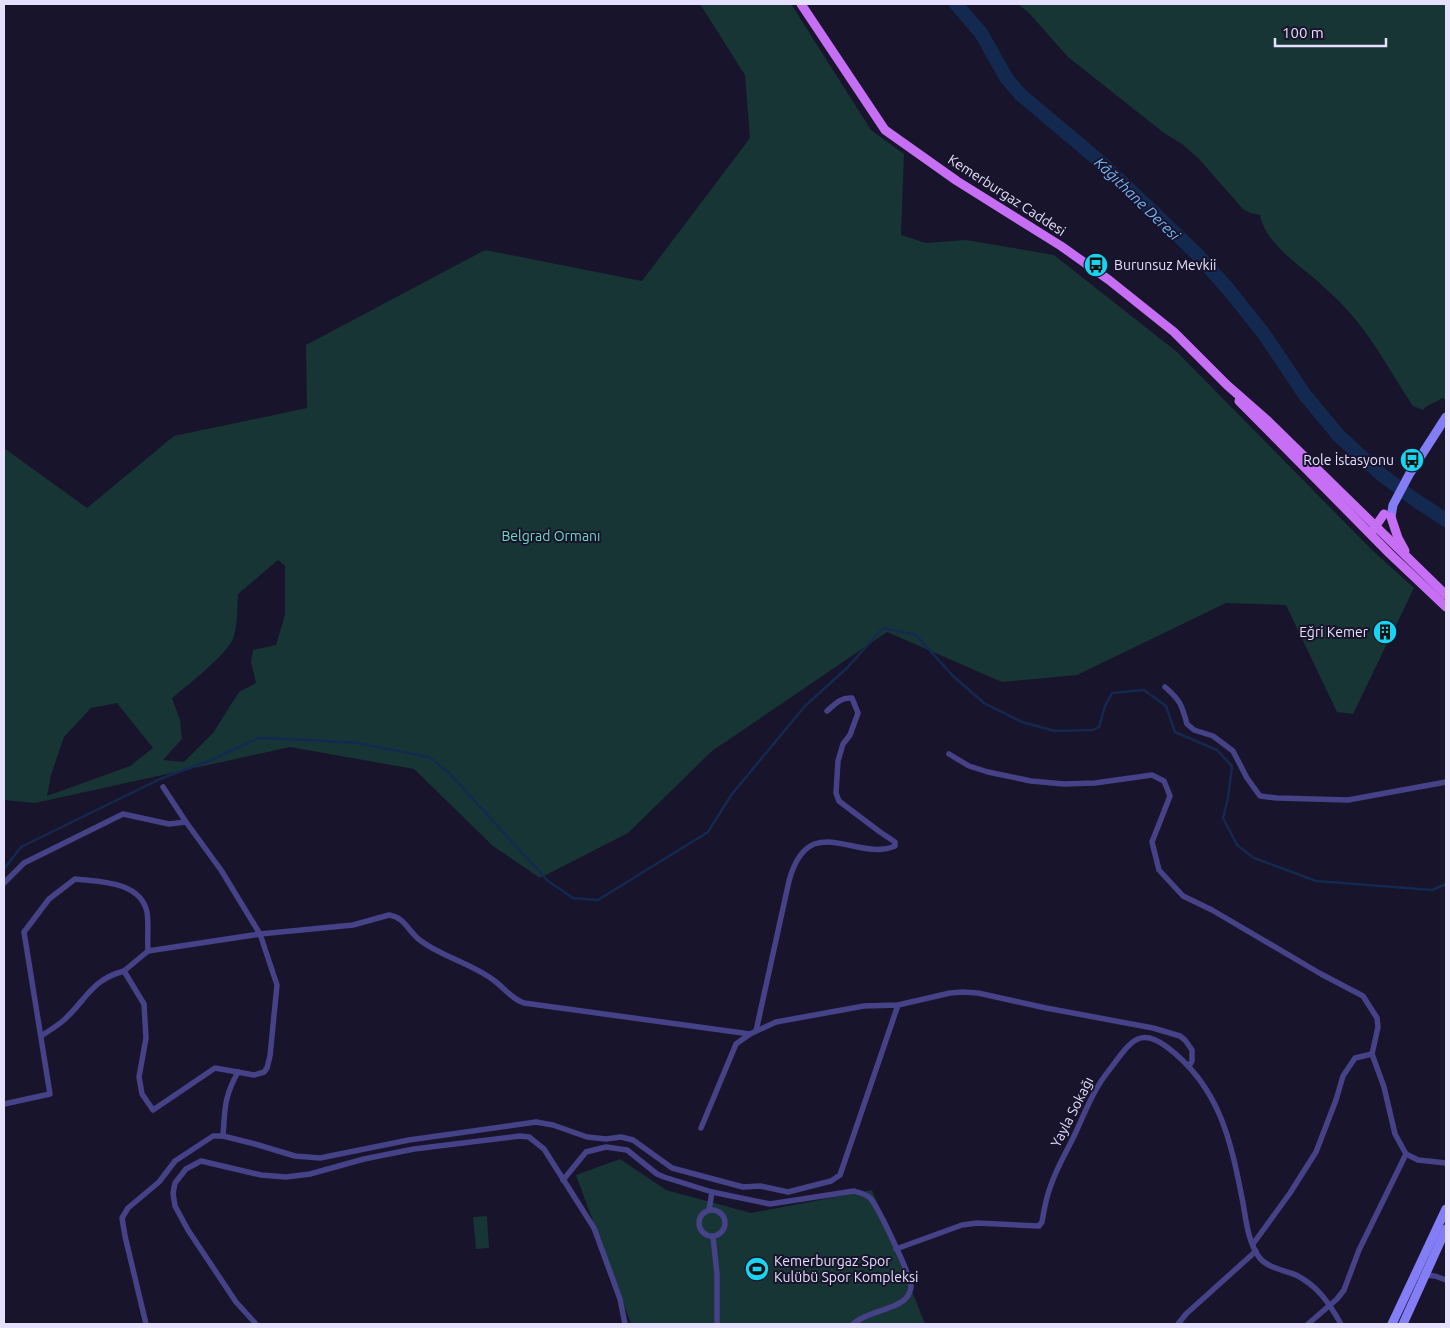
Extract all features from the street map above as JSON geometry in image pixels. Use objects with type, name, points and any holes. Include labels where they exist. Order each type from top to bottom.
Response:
[{"type":"main road","name":"Kemerburgaz Caddesi","points":[[801,4],[885,130],[957,181],[1061,246],[1109,280],[1174,332],[1227,385],[1268,421],[1360,512],[1375,530]]},
{"type":"main road","name":"Kemerburgaz Caddesi","points":[[1227,385],[1236,398],[1260,423],[1375,530]]},
{"type":"main road","points":[[1375,530],[1385,526],[1387,515],[1410,473],[1446,417]]},
{"type":"main road","points":[[1360,512],[1387,515]]},
{"type":"main road","points":[[1387,515],[1412,562]]},
{"type":"main road","points":[[1375,530],[1446,595]]},
{"type":"main road","points":[[1375,530],[1446,608]]},
{"type":"main road","points":[[1392,1324],[1446,1209]]},
{"type":"main road","points":[[1403,1324],[1446,1229]]},
{"type":"street","points":[[1166,687],[1178,699],[1184,710],[1187,724],[1194,730],[1213,736],[1234,751],[1247,778],[1260,796],[1348,800],[1446,782]]},
{"type":"street","points":[[756,1030],[789,881],[793,866],[798,857],[820,842],[838,842],[880,850],[895,846],[895,842],[839,801],[836,792],[838,761],[843,744],[850,736],[858,713],[852,698],[845,698],[827,711]]},
{"type":"street","points":[[949,754],[978,770],[1031,781],[1064,784],[1095,783],[1152,775],[1164,781],[1170,796],[1152,842],[1159,870],[1183,896],[1212,910],[1321,974],[1363,996],[1377,1018],[1378,1027],[1372,1054],[1384,1087],[1395,1134],[1406,1154],[1418,1160],[1446,1163]]},
{"type":"street","points":[[124,971],[144,1004],[146,1038],[139,1077],[142,1094],[153,1110],[215,1068],[254,1075],[264,1072],[267,1068],[270,1056],[277,985],[260,934],[221,870],[163,787]]},
{"type":"street","points":[[4,883],[24,863],[123,814],[169,824],[186,822]]},
{"type":"street","points":[[4,1104],[50,1094],[24,932],[49,899],[75,879],[127,888],[141,898],[147,912],[148,951]]},
{"type":"street","points":[[41,1036],[64,1021],[92,988],[110,975],[124,971],[148,951],[260,934],[353,925],[394,915],[402,920],[419,940],[482,972],[518,1001],[750,1034]]},
{"type":"street","points":[[700,1128],[736,1044],[756,1030],[776,1022],[864,1006],[898,1005],[950,993],[978,993],[1153,1028],[1180,1036],[1192,1050],[1192,1061],[1189,1066]]},
{"type":"street","points":[[146,1324],[122,1218],[128,1208],[159,1182],[175,1161],[213,1136],[223,1136],[296,1156],[320,1158],[409,1140],[536,1122],[553,1125],[587,1137],[606,1139],[621,1137],[633,1140],[672,1168],[743,1187],[760,1186],[788,1192],[831,1182],[840,1176],[898,1005]]},
{"type":"street","name":"Yayla Sokağı","points":[[896,1249],[962,1225],[976,1223],[1039,1226],[1042,1222],[1051,1185],[1100,1083],[1130,1042],[1143,1037],[1151,1038],[1160,1042],[1189,1066],[1209,1093],[1222,1121],[1233,1155],[1249,1235],[1259,1257],[1268,1265],[1286,1273],[1294,1274],[1315,1287],[1322,1293],[1341,1324]]},
{"type":"street","points":[[1253,1244],[1290,1193],[1316,1152],[1343,1076],[1355,1058],[1372,1054]]},
{"type":"street","points":[[223,1136],[225,1102],[229,1088],[238,1072]]},
{"type":"street","points":[[256,1324],[236,1302],[188,1230],[175,1206],[173,1193],[175,1183],[186,1169],[201,1161],[260,1175],[286,1177],[310,1174],[364,1159],[414,1149],[520,1136],[530,1136],[544,1149],[594,1228],[620,1299],[625,1324]]},
{"type":"street","points":[[563,1180],[586,1152],[606,1147],[627,1150],[657,1174],[712,1192],[770,1204],[854,1191],[863,1193],[872,1200],[896,1249],[911,1286],[910,1293],[902,1302],[866,1316],[853,1324]]},
{"type":"street","points":[[1308,1324],[1340,1297],[1359,1250],[1406,1154]]},
{"type":"street","points":[[710,1210],[712,1192]]},
{"type":"street","points":[[710,1210],[722,1214],[726,1222],[724,1230],[713,1237],[704,1234],[700,1227],[700,1219],[705,1212],[710,1210]]},
{"type":"street","points":[[713,1237],[718,1303],[715,1324]]},
{"type":"street","points":[[1178,1324],[1186,1314],[1256,1251]]},
{"type":"street","points":[[1425,1275],[1446,1280]]},
{"type":"green space","name":"Belgrad Ormanı","points":[[700,4],[791,4],[871,130],[904,154],[901,235],[926,243],[966,240],[1054,255],[1177,352],[1372,550],[1414,588],[1353,714],[1337,712],[1286,605],[1226,603],[1077,675],[1002,682],[887,632],[712,751],[628,833],[540,878],[493,846],[414,769],[290,747],[35,803],[4,800],[4,448],[87,508],[174,436],[307,408],[306,345],[485,250],[642,281],[750,138],[745,75]],"holes":[[[278,560],[285,566],[285,615],[276,645],[253,650],[251,662],[256,683],[239,692],[213,733],[184,762],[163,760],[182,739],[180,720],[172,698],[204,671],[227,648],[234,636],[238,594]],[[117,703],[153,748],[130,766],[47,796],[51,775],[64,737],[91,708]]]},
{"type":"green space","points":[[1018,4],[1446,4],[1446,400],[1442,398],[1423,410],[1413,406],[1356,320],[1332,294],[1277,246],[1266,232],[1260,215],[1243,209],[1198,158],[1182,144],[1164,133],[1068,57],[1029,13]]},
{"type":"green space","name":"Kemerburgaz Spor Kulübü Spor Kompleksi","points":[[620,1159],[666,1190],[751,1213],[872,1190],[925,1324],[631,1324],[576,1175]]},
{"type":"green space","points":[[487,1216],[489,1248],[476,1249],[473,1217]]},
{"type":"waterway","name":"Kâğıthane Deresi","points":[[956,4],[981,33],[1007,79],[1021,95],[1103,164],[1197,254],[1229,290],[1264,334],[1305,395],[1339,436],[1382,475],[1446,520]]},
{"type":"waterway","points":[[4,869],[21,847],[160,779],[211,760],[259,738],[307,740],[357,743],[429,757],[449,773],[548,881],[573,898],[598,900],[708,832],[732,794],[805,706],[847,668],[883,628],[916,635],[953,676],[984,703],[1022,722],[1055,731],[1093,730],[1099,727],[1105,706],[1112,693],[1144,690],[1166,706],[1175,732],[1217,750],[1232,766],[1228,798],[1223,818],[1237,845],[1254,858],[1316,881],[1432,890],[1446,884]]},
{"type":"place","name":"Burunsuz Mevkii","points":[[1096,265]]},
{"type":"place","name":"Role İstasyonu","points":[[1412,460]]},
{"type":"place","name":"Eğri Kemer","points":[[1385,632]]},
{"type":"place","name":"Kemerburgaz Spor Kulübü Spor Kompleksi","points":[[757,1269]]}]
